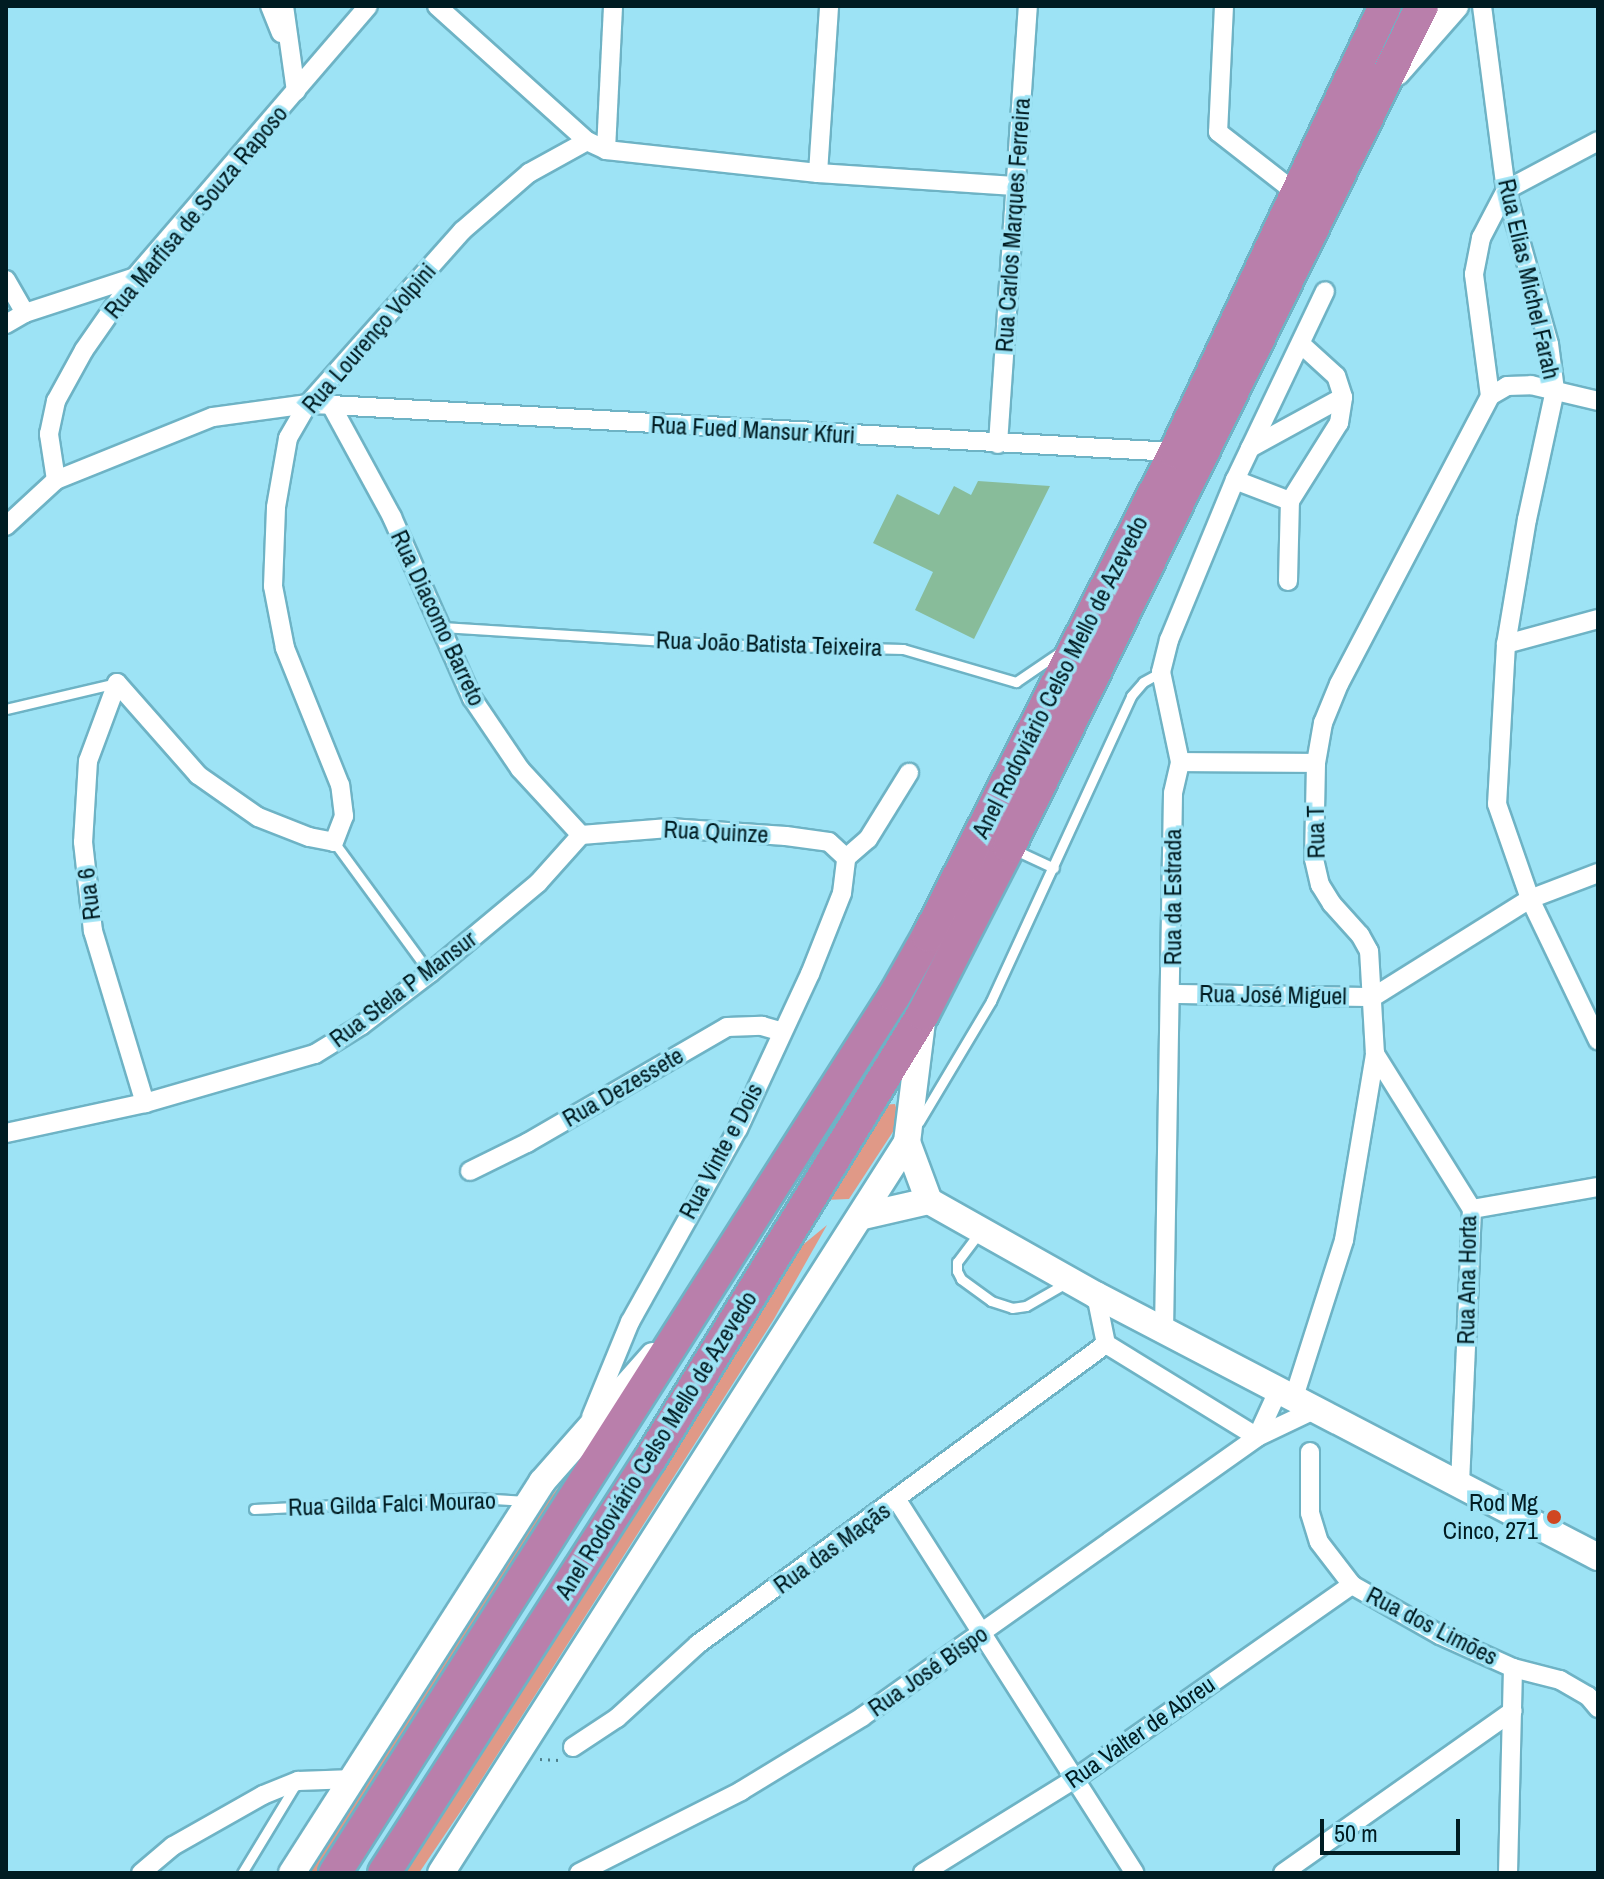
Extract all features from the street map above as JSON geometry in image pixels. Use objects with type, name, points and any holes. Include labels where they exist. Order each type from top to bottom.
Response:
[{"type":"highway","name":"Anel Rodoviário Celso Mello de Azevedo","points":[[335,1873],[928,936],[1175,452],[1385,6]]},
{"type":"highway","name":"Anel Rodoviário Celso Mello de Azevedo","points":[[384,1873],[650,1459],[923,1014],[1009,847],[1422,6]]},
{"type":"main road","points":[[1384,87],[1455,6]]},
{"type":"main road","name":"Anel Rodoviário Celso Mello de Azevedo","points":[[441,1873],[863,1216],[907,1142],[911,1087],[923,1014]]},
{"type":"main road","points":[[907,1142],[929,1201],[1096,1295],[1598,1557]]},
{"type":"main road","points":[[863,1216],[929,1201]]},
{"type":"main road","name":"Anel Rodoviário Celso Mello de Azevedo","points":[[292,1873],[530,1501],[578,1437],[686,1321]]},
{"type":"street","points":[[270,6],[282,37],[292,48]]},
{"type":"street","points":[[284,6],[296,91]]},
{"type":"street","name":"Rua Marfisa de Souza Raposo","points":[[56,480],[49,434],[56,401],[84,350],[135,277],[368,6]]},
{"type":"street","points":[[437,6],[587,141],[606,150],[818,173],[1015,186]]},
{"type":"street","points":[[606,150],[613,6]]},
{"type":"street","points":[[818,173],[829,6]]},
{"type":"street","name":"Rua Carlos Marques Ferreira","points":[[998,444],[1028,6]]},
{"type":"street","points":[[1224,6],[1218,132],[1296,193]]},
{"type":"street","name":"Rua Elias Michel Farah","points":[[1482,6],[1506,190],[1549,344],[1555,390],[1527,519],[1506,644],[1497,804],[1530,899],[1598,1040]]},
{"type":"street","name":"Rua Lourenço Volpini","points":[[334,842],[344,816],[340,785],[285,648],[273,586],[276,507],[288,438],[308,404],[462,231],[529,173],[587,141]]},
{"type":"street","points":[[1598,141],[1506,190],[1481,238],[1474,274],[1490,396],[1507,386],[1531,385],[1598,401]]},
{"type":"street","points":[[6,324],[25,313],[135,277]]},
{"type":"street","points":[[6,280],[25,313]]},
{"type":"street","name":"Rua da Estrada","points":[[1164,1331],[1173,793],[1180,762],[1161,672],[1169,640],[1235,480],[1325,291]]},
{"type":"street","points":[[1288,581],[1290,501],[1339,423],[1343,397],[1336,376],[1301,344]]},
{"type":"street","name":"Rua T","points":[[1296,1399],[1344,1240],[1375,1054],[1369,951],[1326,894],[1314,859],[1316,763],[1323,723],[1339,684],[1490,396]]},
{"type":"street","points":[[1250,448],[1343,397]]},
{"type":"street","points":[[6,526],[56,480],[213,417],[308,404],[331,405]]},
{"type":"street","name":"Rua Fued Mansur Kfuri","points":[[331,405],[1175,452]]},
{"type":"street","name":"Rua Diacomo Barreto","points":[[331,405],[392,517],[472,698],[520,769],[581,835]]},
{"type":"street","points":[[1235,480],[1290,501]]},
{"type":"street","points":[[1506,644],[1598,619]]},
{"type":"street","points":[[117,683],[198,775],[258,817],[309,837],[334,842]]},
{"type":"street","name":"Rua 6","points":[[117,683],[88,761],[83,842],[93,931],[145,1103]]},
{"type":"street","points":[[1180,762],[1316,763]]},
{"type":"street","points":[[846,858],[868,839],[909,773]]},
{"type":"street","name":"Rua Quinze","points":[[581,835],[669,828],[786,836],[829,842],[846,858]]},
{"type":"street","name":"Rua Stela P Mansur","points":[[6,1133],[145,1103],[315,1054],[362,1025],[430,973],[538,883],[581,835]]},
{"type":"street","name":"Rua Vinte e Dois","points":[[578,1437],[593,1414],[630,1322],[738,1129],[780,1031],[810,974],[842,893],[846,858]]},
{"type":"street","points":[[1373,997],[1530,899],[1598,873]]},
{"type":"street","name":"Rua José Miguel","points":[[1172,994],[1373,997]]},
{"type":"street","name":"Rua Dezessete","points":[[470,1171],[527,1143],[727,1027],[762,1026],[780,1031]]},
{"type":"street","name":"Rua Ana Horta","points":[[1375,1054],[1472,1209],[1460,1486]]},
{"type":"street","points":[[1472,1209],[1598,1187]]},
{"type":"street","points":[[1096,1295],[1106,1344],[1257,1437]]},
{"type":"street","name":"Rua das Maçãs","points":[[573,1747],[617,1718],[698,1644],[1106,1344]]},
{"type":"street","name":"Rua José Bispo","points":[[1257,1437],[1296,1399]]},
{"type":"street","name":"Rua José Bispo","points":[[579,1873],[741,1791],[862,1717],[1257,1437],[1296,1399]]},
{"type":"street","name":"Rua dos Limões","points":[[1310,1452],[1310,1513],[1319,1542],[1352,1585],[1440,1635],[1513,1668],[1560,1680],[1588,1696],[1598,1708]]},
{"type":"street","points":[[897,1500],[1135,1873]]},
{"type":"street","name":"Rua Valter de Abreu","points":[[923,1873],[1076,1778],[1352,1585]]},
{"type":"street","points":[[1508,1873],[1513,1668]]},
{"type":"street","points":[[1283,1873],[1513,1711]]},
{"type":"street","points":[[141,1873],[198,1831],[263,1795],[298,1781],[354,1779]]},
{"type":"lane","name":"Rua João Batista Teixeira","points":[[442,627],[695,643],[903,649],[1016,682],[1079,640]]},
{"type":"lane","points":[[907,1142],[991,1001],[1131,696],[1143,682],[1161,672]]},
{"type":"lane","points":[[6,709],[117,683]]},
{"type":"lane","points":[[334,842],[430,973]]},
{"type":"lane","points":[[1009,847],[1054,868]]},
{"type":"lane","points":[[981,1231],[957,1262],[957,1271],[961,1279],[991,1301],[1012,1308],[1026,1306],[1070,1281]]},
{"type":"lane","name":"Rua Gilda Falci Mourao","points":[[254,1509],[478,1498],[530,1501]]},
{"type":"lane","points":[[242,1873],[298,1781]]},
{"type":"path","points":[[516,1756],[558,1761],[573,1747]]},
{"type":"shaded area","points":[[895,1104],[900,1121],[849,1199],[825,1200],[881,1105]]},
{"type":"shaded area","points":[[827,1225],[774,1319],[473,1793],[419,1873],[396,1873],[788,1257]]},
{"type":"shaded area","points":[[574,1468],[316,1873],[300,1873],[541,1509]]},
{"type":"building","points":[[978,481],[1050,486],[974,639],[915,610],[933,572],[873,543],[897,494],[939,515],[954,486],[971,495]]},
{"type":"place","name":"Rod Mg Cinco, 271","points":[[1554,1517]]}]
